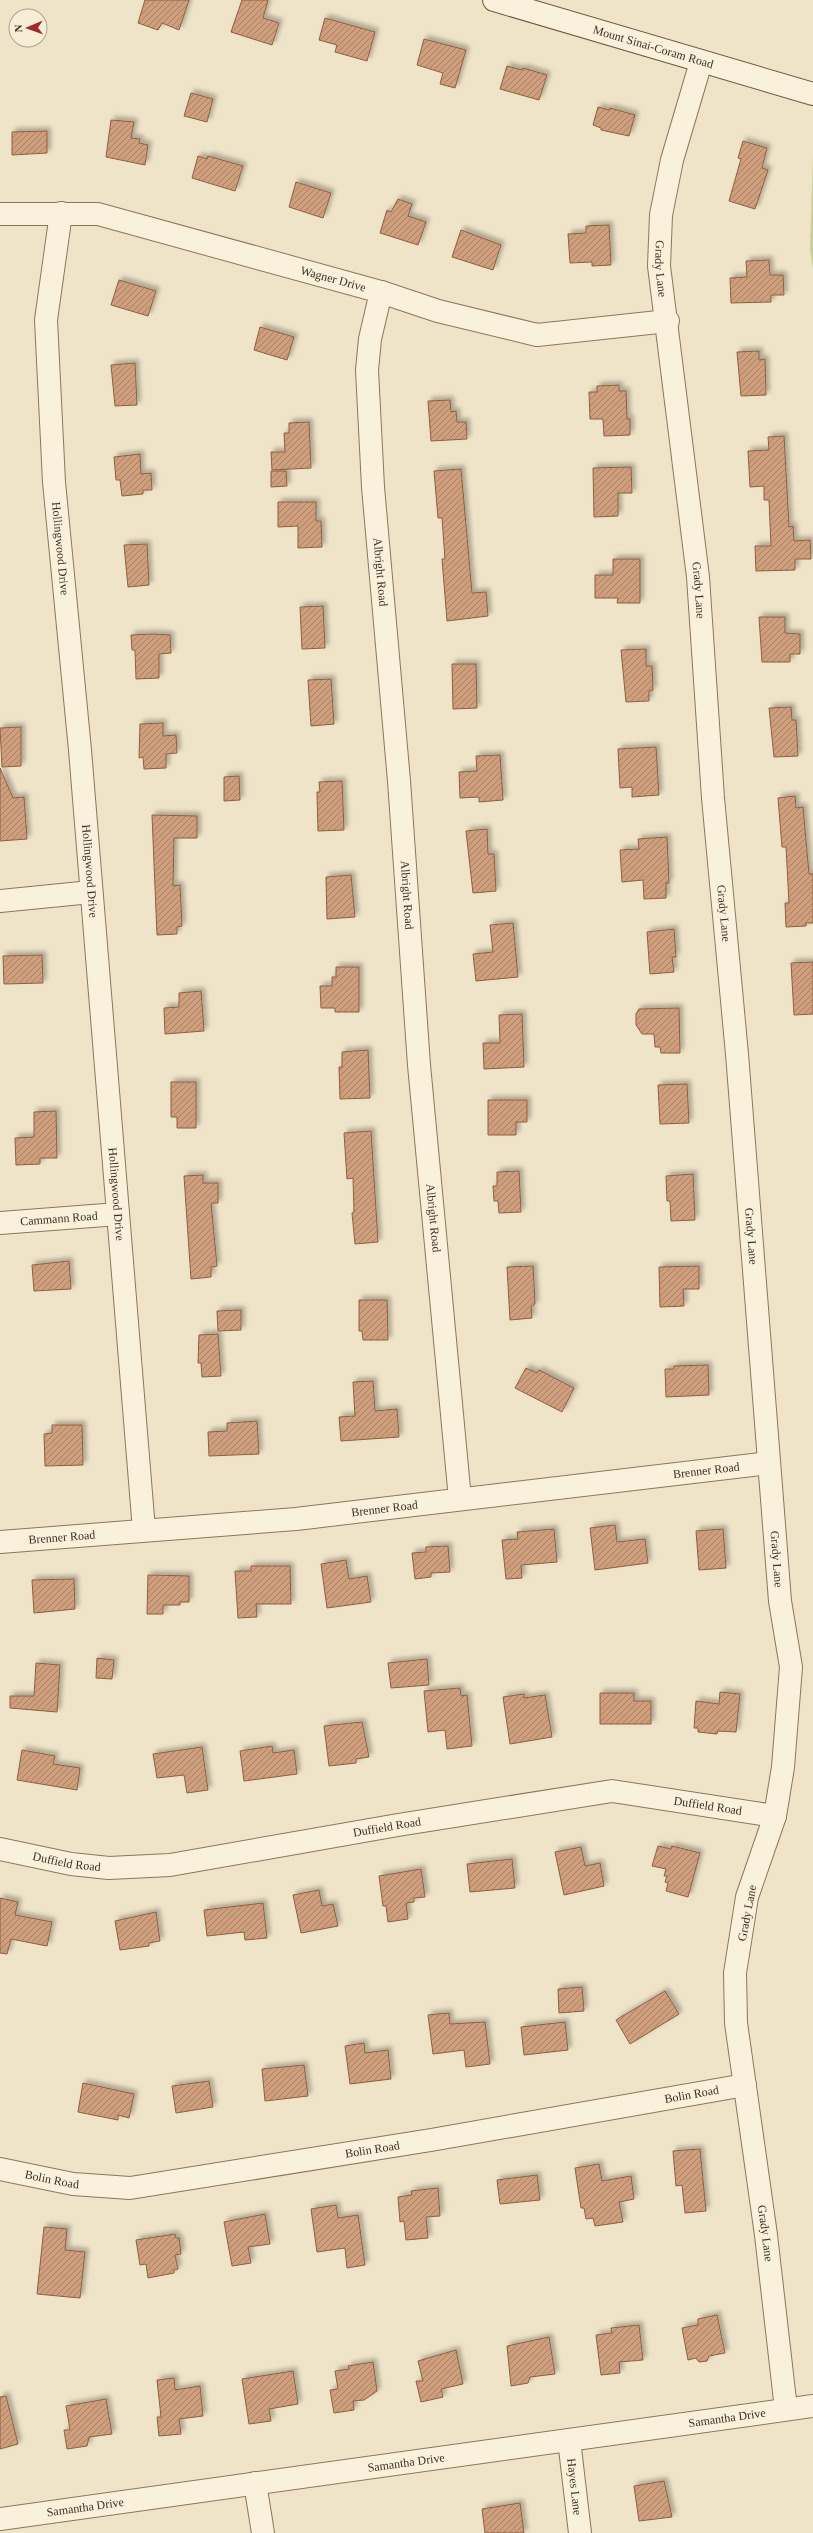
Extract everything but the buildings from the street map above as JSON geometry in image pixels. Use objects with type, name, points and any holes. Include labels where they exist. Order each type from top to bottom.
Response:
[{"type":"street","name":"Mount Sinai-Coram Road","points":[[494,0],[813,94]]},
{"type":"street","name":"Grady Lane","points":[[701,62],[672,160],[661,215],[659,266],[668,321],[698,577],[713,798],[737,1054],[780,1601],[791,1668],[788,1727],[775,1816],[748,1897],[735,1973],[736,2023],[766,2235],[786,2409]]},
{"type":"street","name":"Hollingwood Drive","points":[[61,213],[46,320],[54,482],[80,750],[144,1530]]},
{"type":"street","name":"Wagner Drive","points":[[0,214],[98,214],[382,292],[438,310],[537,336],[668,321]]},
{"type":"street","name":"Albright Road","points":[[382,292],[370,339],[368,370],[372,480],[399,781],[419,1065],[460,1499]]},
{"type":"street","points":[[0,901],[91,892]]},
{"type":"street","name":"Cammann Road","points":[[0,1223],[118,1214]]},
{"type":"street","name":"Brenner Road","points":[[0,1542],[296,1519],[769,1463]]},
{"type":"street","name":"Duffield Road","points":[[0,1849],[71,1864],[108,1868],[170,1865],[398,1825],[612,1792],[775,1816]]},
{"type":"street","name":"Bolin Road","points":[[0,2169],[73,2184],[130,2188],[423,2141],[744,2085]]},
{"type":"street","name":"Samantha Drive","points":[[0,2519],[813,2406]]},
{"type":"street","name":"Hayes Lane","points":[[569,2440],[580,2533]]},
{"type":"street","points":[[255,2483],[263,2533]]},
{"type":"green space","points":[[813,154],[813,269],[810,249]]}]
